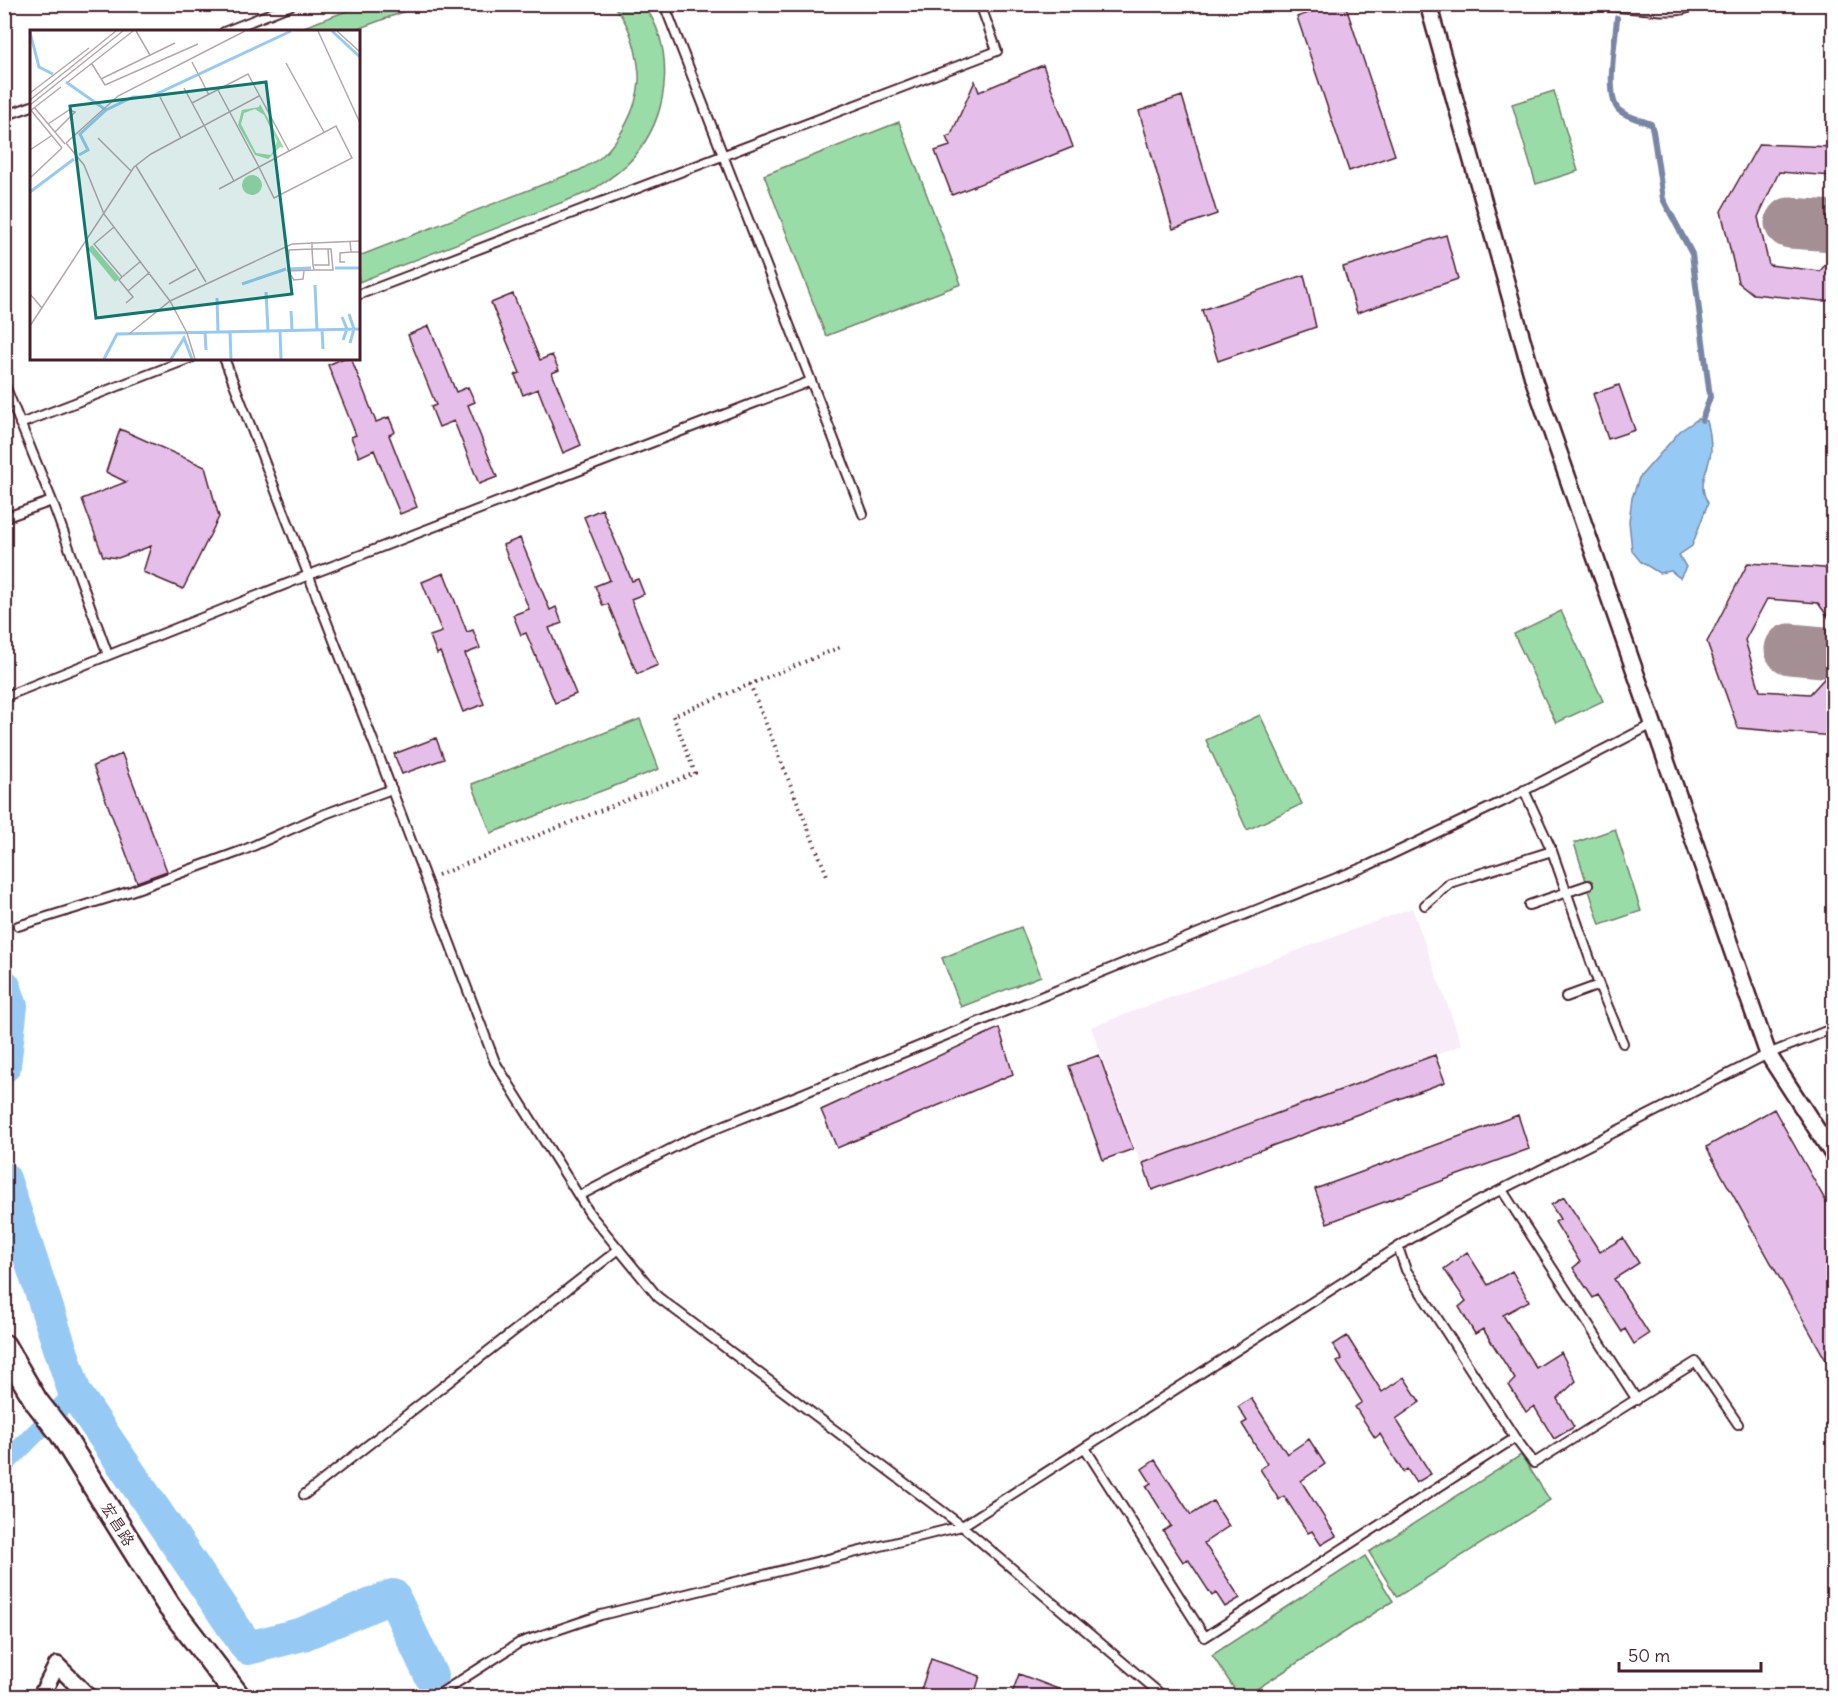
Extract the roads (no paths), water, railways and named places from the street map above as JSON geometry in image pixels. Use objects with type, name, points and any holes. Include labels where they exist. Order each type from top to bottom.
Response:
[{"type":"street","points":[[1428,4],[1533,378],[1768,1054],[1833,1156]]},
{"type":"street","name":"宏昌路","points":[[4,1346],[36,1401],[62,1433],[169,1606],[238,1696]]},
{"type":"street","points":[[40,1696],[57,1665],[88,1696]]},
{"type":"lane","points":[[230,30],[294,4]]},
{"type":"lane","points":[[664,4],[863,514]]},
{"type":"lane","points":[[360,294],[997,51],[980,4]]},
{"type":"lane","points":[[1577,4],[1676,11],[1692,8],[1697,4]]},
{"type":"lane","points":[[4,116],[30,107]]},
{"type":"lane","points":[[20,424],[186,360]]},
{"type":"lane","points":[[225,360],[392,789],[495,1062],[590,1214],[658,1297],[962,1526],[1162,1696]]},
{"type":"lane","points":[[4,697],[309,575],[811,381]]},
{"type":"lane","points":[[4,383],[52,501],[108,655]]},
{"type":"lane","points":[[4,518],[52,501]]},
{"type":"lane","points":[[579,1196],[688,1140],[1369,866],[1653,724]]},
{"type":"lane","points":[[18,926],[131,891],[244,850],[325,814],[392,789]]},
{"type":"lane","points":[[1524,790],[1552,851],[1599,985],[1623,1042]]},
{"type":"lane","points":[[1425,905],[1450,883],[1552,851]]},
{"type":"lane","points":[[1529,905],[1588,885]]},
{"type":"lane","points":[[1566,996],[1599,985]]},
{"type":"lane","points":[[436,1696],[519,1643],[601,1615],[962,1526],[1398,1247],[1502,1190],[1768,1054],[1833,1028]]},
{"type":"lane","points":[[1502,1190],[1637,1400]]},
{"type":"lane","points":[[1398,1247],[1406,1270],[1515,1438],[1534,1463],[1696,1362],[1738,1424]]},
{"type":"lane","points":[[304,1495],[619,1249]]},
{"type":"lane","points":[[1085,1448],[1205,1637],[1515,1438]]},
{"type":"water","points":[[1698,419],[1707,421],[1710,436],[1710,458],[1703,483],[1708,503],[1692,546],[1679,555],[1686,567],[1680,578],[1671,571],[1659,573],[1641,562],[1632,551],[1629,521],[1632,498],[1639,478],[1680,431]]},
{"type":"waterway","points":[[1617,18],[1612,81],[1615,105],[1623,113],[1651,124],[1663,199],[1692,254],[1710,397],[1702,420]]},
{"type":"waterway","points":[[4,986],[11,1006],[4,1066]]},
{"type":"waterway","points":[[4,1179],[75,1393],[248,1648],[303,1634],[393,1596],[431,1676]]},
{"type":"waterway","points":[[4,1465],[75,1393]]}]
